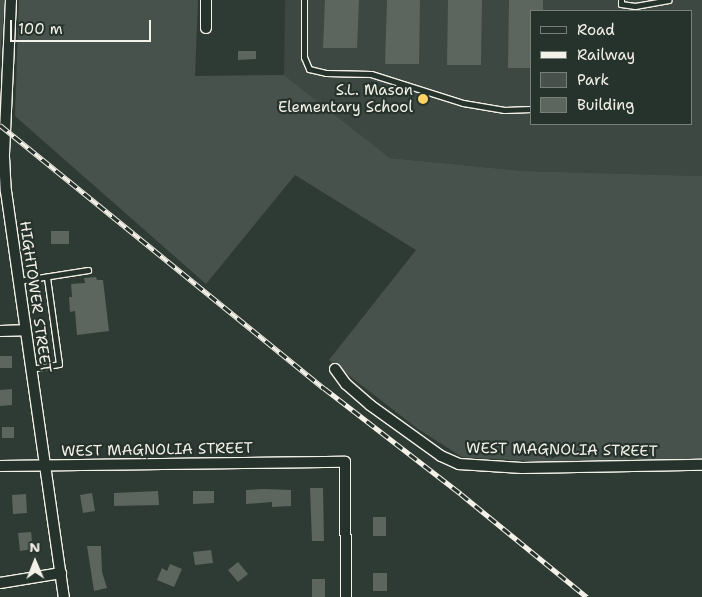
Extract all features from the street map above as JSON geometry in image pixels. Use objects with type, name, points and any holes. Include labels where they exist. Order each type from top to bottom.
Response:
[{"type":"street","name":"HIGHTOWER STREET","points":[[11,0],[3,192],[64,597]]},
{"type":"street","points":[[206,0],[206,28]]},
{"type":"street","points":[[0,331],[24,330]]},
{"type":"street","name":"WEST MAGNOLIA STREET","points":[[335,369],[346,384],[370,405],[441,456],[459,464],[522,468],[702,466]]},
{"type":"street","name":"WEST MAGNOLIA STREET","points":[[0,466],[45,467],[345,462],[346,597]]},
{"type":"street","points":[[0,583],[61,573]]},
{"type":"lane","points":[[304,0],[304,57],[309,69],[326,74],[371,74],[463,103],[504,110],[530,109]]},
{"type":"lane","points":[[621,2],[635,6],[668,0]]},
{"type":"lane","points":[[17,281],[88,270]]},
{"type":"lane","points":[[30,369],[59,364],[46,276]]},
{"type":"shaded area","name":"S.L. Mason Elementary School","points":[[285,0],[702,0],[702,176],[523,171],[390,158],[284,75]]},
{"type":"green space","points":[[0,0],[5,0],[0,58]]},
{"type":"green space","points":[[19,0],[198,0],[195,76],[284,75],[390,158],[523,171],[702,176],[702,460],[547,462],[462,457],[418,429],[329,360],[416,250],[295,175],[206,284],[15,116]]},
{"type":"building","points":[[325,0],[359,0],[357,48],[323,48]]},
{"type":"building","points":[[387,0],[420,0],[419,64],[385,64]]},
{"type":"building","points":[[448,0],[482,0],[481,65],[447,65]]},
{"type":"building","points":[[509,0],[543,0],[543,10],[530,10],[530,68],[508,68]]},
{"type":"building","points":[[238,51],[256,51],[256,59],[238,60]]},
{"type":"building","points":[[51,231],[69,231],[69,244],[51,244]]},
{"type":"building","points":[[96,277],[97,280],[103,280],[109,331],[77,335],[75,311],[70,312],[69,297],[72,297],[71,284],[85,283],[84,278]]},
{"type":"building","points":[[0,356],[12,356],[12,368],[0,368]]},
{"type":"building","points":[[12,389],[12,405],[0,406],[0,390]]},
{"type":"building","points":[[2,427],[14,427],[14,438],[2,438]]},
{"type":"building","points":[[310,488],[323,488],[324,541],[312,541]]},
{"type":"building","points":[[246,490],[291,490],[291,506],[272,507],[272,502],[246,504]]},
{"type":"building","points":[[158,491],[159,505],[114,506],[114,493]]},
{"type":"building","points":[[193,491],[214,491],[214,503],[193,504]]},
{"type":"building","points":[[92,493],[95,511],[83,513],[80,495]]},
{"type":"building","points":[[26,494],[27,513],[13,514],[12,495]]},
{"type":"building","points":[[373,517],[386,517],[386,536],[373,536]]},
{"type":"building","points":[[31,532],[33,549],[20,551],[18,533]]},
{"type":"building","points":[[87,546],[101,546],[102,572],[107,588],[94,591]]},
{"type":"building","points":[[211,550],[213,563],[195,565],[193,552]]},
{"type":"building","points":[[238,562],[248,574],[238,582],[228,570]]},
{"type":"building","points":[[170,564],[182,569],[174,587],[157,580],[162,568],[167,571]]},
{"type":"building","points":[[373,573],[387,573],[387,591],[373,591]]},
{"type":"building","points":[[312,579],[325,579],[325,597],[312,597]]},
{"type":"railway","points":[[0,125],[324,388],[461,494],[587,597]]},
{"type":"place","name":"S.L. Mason Elementary School","points":[[423,99]]}]
